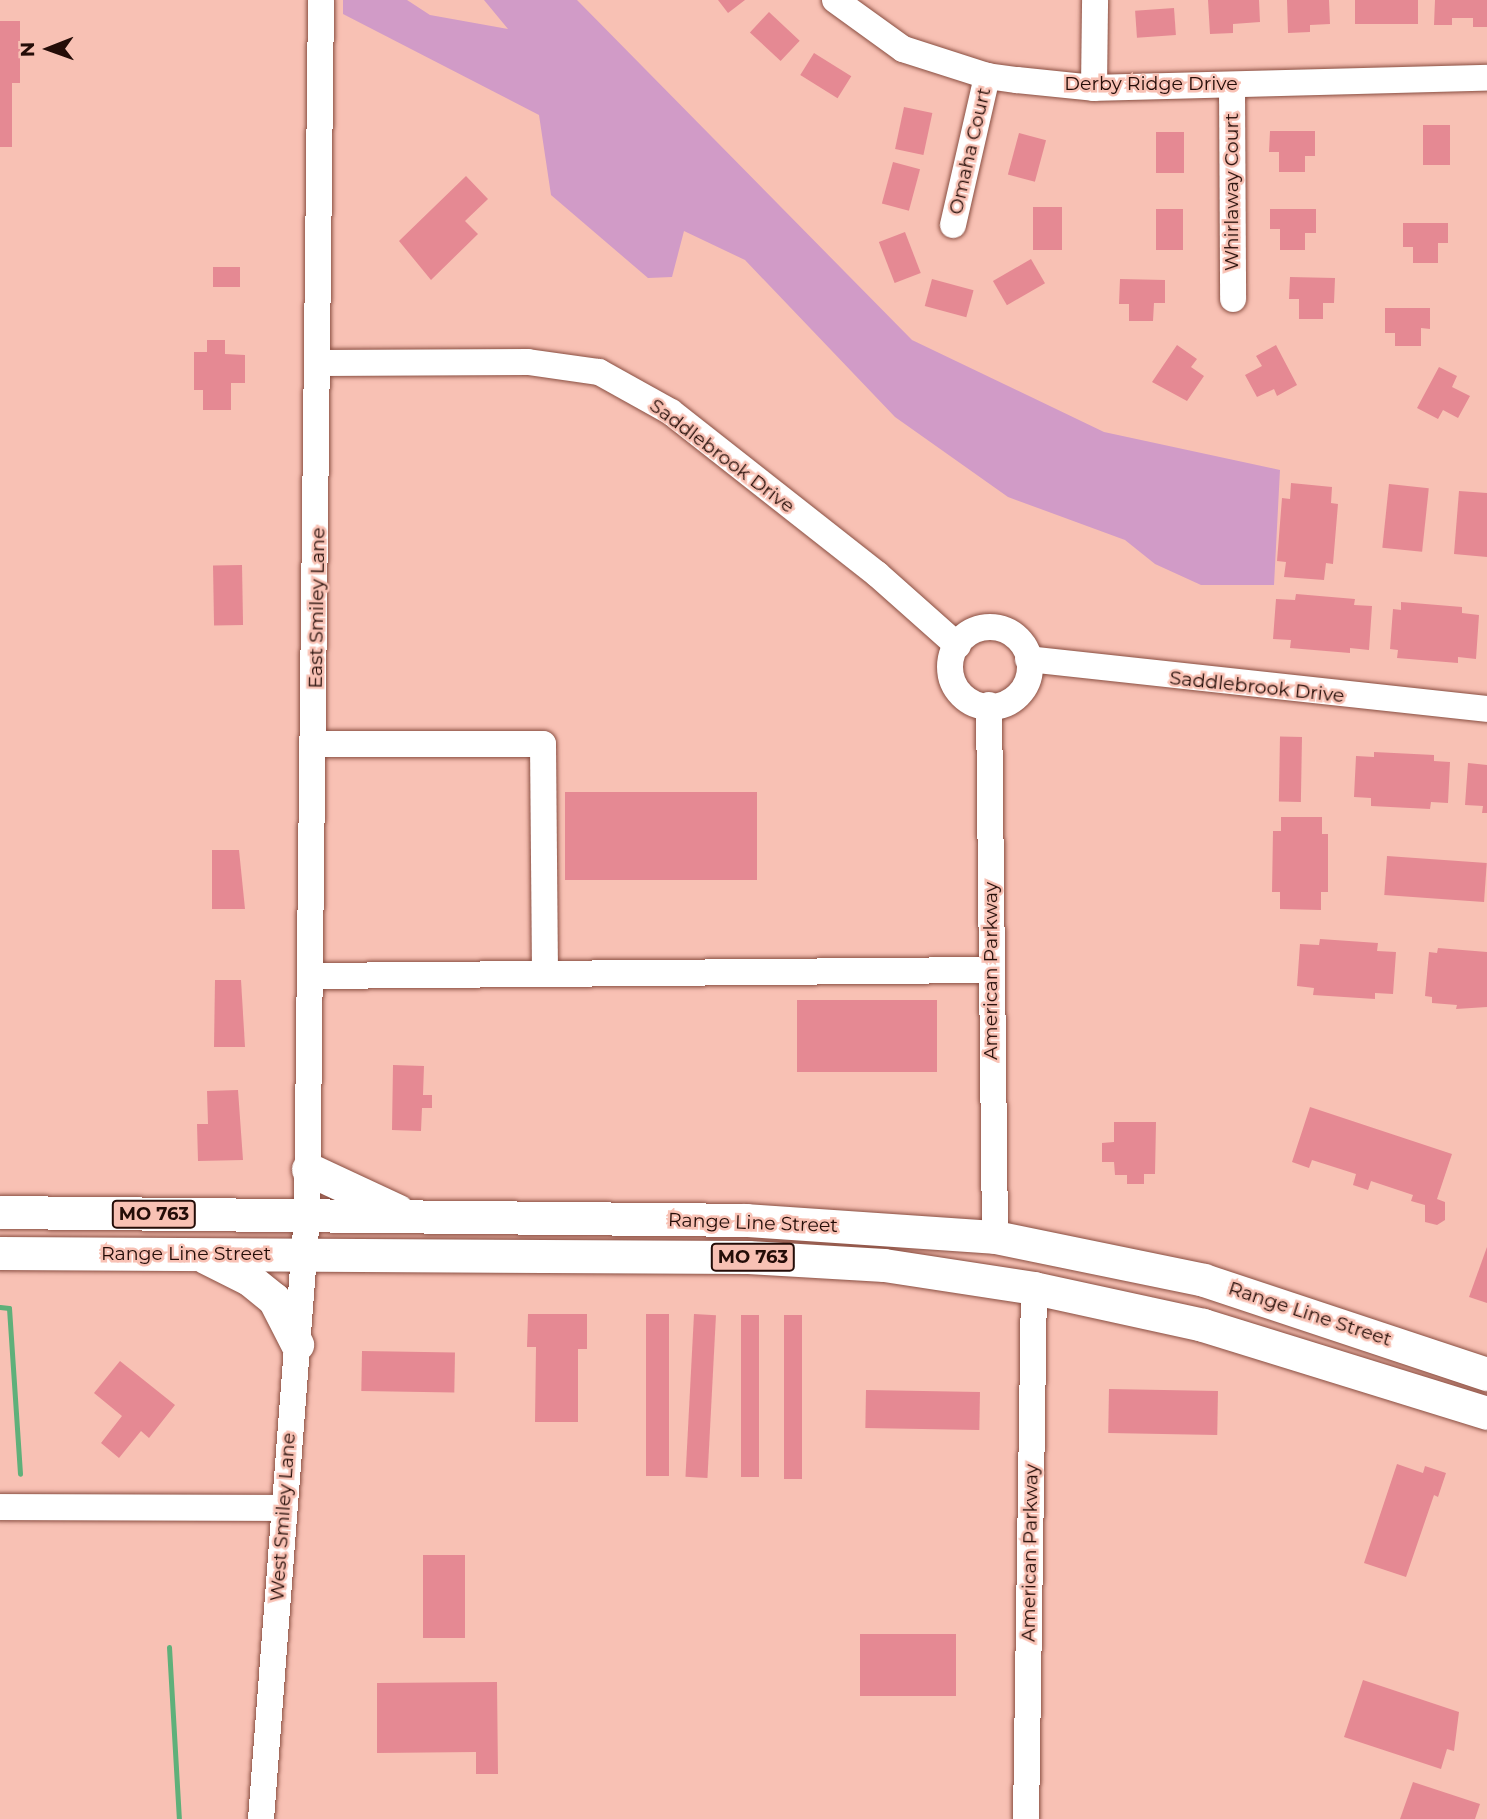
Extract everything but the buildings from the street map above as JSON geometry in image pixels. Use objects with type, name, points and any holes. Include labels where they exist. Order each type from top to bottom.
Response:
[{"type":"main road","points":[[308,1169],[410,1216]]},
{"type":"main road","name":"Range Line Street","points":[[0,1212],[746,1220],[995,1237],[1215,1283],[1487,1374]]},
{"type":"main road","points":[[831,1262],[919,1249],[984,1253],[995,1237]]},
{"type":"main road","name":"Range Line Street","points":[[0,1253],[748,1257],[940,1271],[1034,1288],[1203,1325],[1487,1413]]},
{"type":"main road","points":[[200,1254],[249,1279],[274,1299],[297,1344]]},
{"type":"main road","points":[[1034,1288],[1049,1272],[1062,1271],[1116,1282],[1215,1283]]},
{"type":"street","name":"East Smiley Lane","points":[[307,1216],[316,744],[321,0]]},
{"type":"street","name":"Derby Ridge Drive","points":[[835,0],[903,49],[987,76],[1094,88],[1487,78]]},
{"type":"street","points":[[1094,88],[1095,0]]},
{"type":"street","name":"Omaha Court","points":[[953,225],[987,76]]},
{"type":"street","name":"Whirlaway Court","points":[[1232,85],[1233,299]]},
{"type":"street","name":"Saddlebrook Drive","points":[[320,363],[527,362],[599,372],[671,412],[877,574],[958,646]]},
{"type":"street","points":[[985,626],[999,627],[1024,645],[1028,659],[1030,673],[1024,689],[1003,705],[976,705],[955,687],[950,657],[965,634],[985,626]]},
{"type":"street","name":"Saddlebrook Drive","points":[[1028,659],[1487,709]]},
{"type":"street","name":"American Parkway","points":[[989,705],[995,1237]]},
{"type":"street","points":[[316,744],[543,744],[545,974]]},
{"type":"street","points":[[312,976],[991,970]]},
{"type":"street","name":"West Smiley Lane","points":[[261,1819],[307,1216]]},
{"type":"street","name":"American Parkway","points":[[1026,1819],[1034,1288]]},
{"type":"street","points":[[0,1507],[284,1508]]},
{"type":"shaded area","points":[[343,0],[407,0],[430,15],[508,29],[484,0],[577,0],[912,340],[1104,432],[1280,470],[1274,585],[1201,585],[1155,564],[1125,540],[1008,497],[895,417],[745,260],[684,231],[672,277],[648,278],[551,195],[539,115],[343,14]]},
{"type":"waterway","points":[[0,1307],[9,1308],[20,1474]]},
{"type":"waterway","points":[[169,1647],[179,1819]]}]
